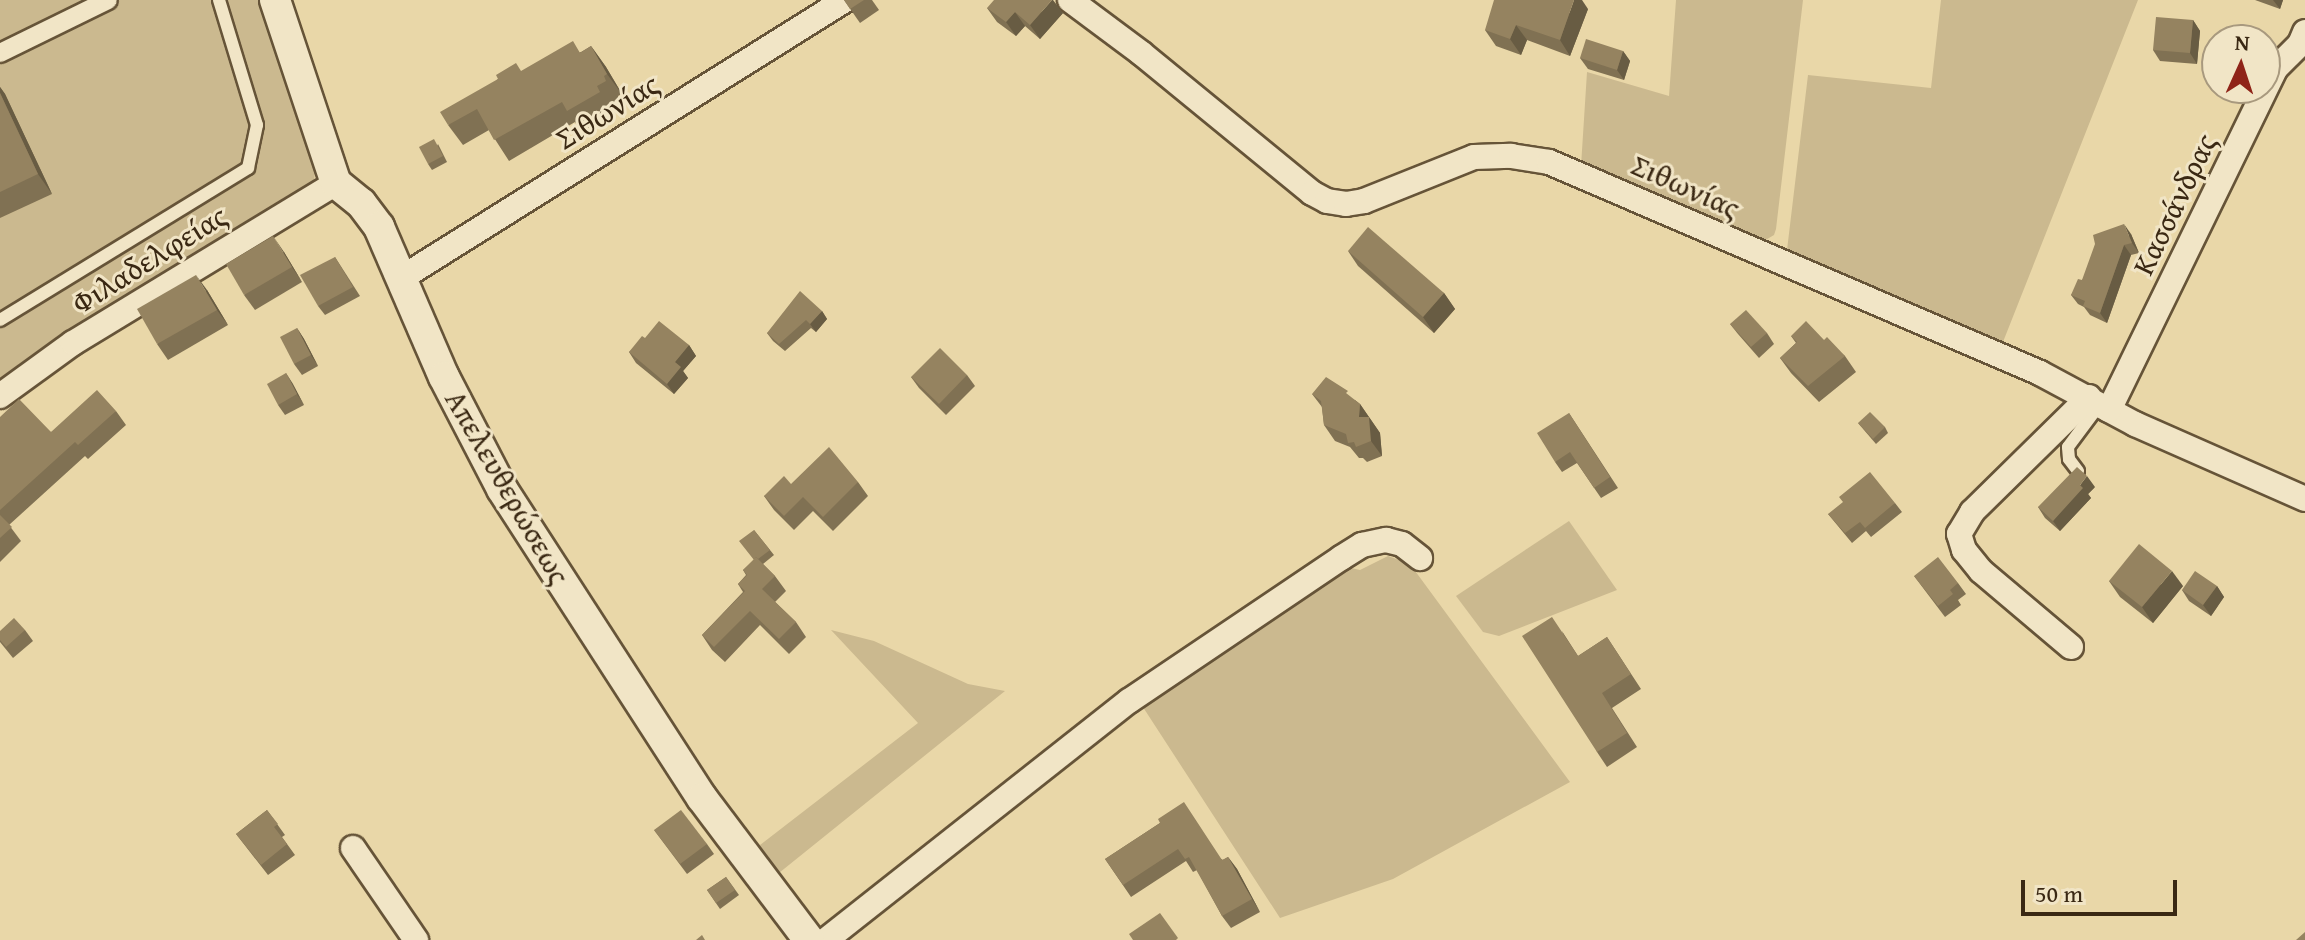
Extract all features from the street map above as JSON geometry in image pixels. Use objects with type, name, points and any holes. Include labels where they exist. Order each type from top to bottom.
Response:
[{"type":"street","points":[[0,53],[108,0]]},
{"type":"street","points":[[275,0],[336,183]]},
{"type":"street","name":"Σιθωνίας","points":[[403,277],[845,0]]},
{"type":"street","name":"Σιθωνίας","points":[[1070,0],[1141,53],[1312,193],[1327,201],[1346,204],[1364,201],[1474,157],[1511,156],[1549,162],[2040,373],[2099,404],[2305,499]]},
{"type":"street","name":"Κασσάνδρας","points":[[2071,647],[1981,571],[1964,550],[1959,534],[1972,512],[2099,404],[2276,68],[2300,44],[2305,32]]},
{"type":"street","name":"Απελευθερώσεως","points":[[336,183],[361,203],[379,227],[444,377],[502,489],[702,798],[809,940]]},
{"type":"street","name":"Φιλαδελφείας","points":[[0,396],[86,336],[336,183]]},
{"type":"street","points":[[826,940],[1119,708],[1329,565],[1362,545],[1381,540],[1398,542],[1420,558]]},
{"type":"street","points":[[353,848],[416,940]]},
{"type":"lane","points":[[0,320],[248,168],[257,125],[219,0]]},
{"type":"lane","points":[[2078,471],[2069,459],[2068,447],[2099,404]]},
{"type":"shaded area","points":[[0,0],[262,0],[316,164],[314,181],[305,195],[81,322],[0,386]]},
{"type":"shaded area","points":[[1676,0],[1803,0],[1776,229],[1774,235],[1757,245],[1581,166],[1587,72],[1669,96]]},
{"type":"shaded area","points":[[1941,0],[2138,0],[2001,347],[1792,259],[1787,250],[1808,75],[1931,88]]},
{"type":"shaded area","points":[[1569,521],[1617,590],[1499,636],[1483,632],[1456,596]]},
{"type":"shaded area","points":[[1388,556],[1410,564],[1570,782],[1393,879],[1280,918],[1139,701],[1338,565],[1360,570]]},
{"type":"shaded area","points":[[831,630],[874,641],[968,684],[1005,691],[774,877],[760,845],[918,723]]},
{"type":"building","points":[[844,0],[864,0],[850,9]]},
{"type":"building","points":[[994,0],[1052,0],[1030,25],[1015,12],[1006,22],[987,8]]},
{"type":"building","points":[[1494,0],[1574,0],[1560,40],[1516,25],[1510,39],[1485,30]]},
{"type":"building","points":[[2156,17],[2193,20],[2190,53],[2153,50]]},
{"type":"building","points":[[1586,39],[1623,51],[1617,70],[1580,58]]},
{"type":"building","points":[[573,41],[580,53],[591,46],[607,74],[604,76],[606,81],[597,86],[600,92],[567,111],[562,102],[494,140],[477,109],[448,125],[440,112],[498,79],[496,75],[516,63],[521,71]]},
{"type":"building","points":[[0,93],[38,174],[0,192]]},
{"type":"building","points":[[434,139],[443,156],[428,164],[419,147]]},
{"type":"building","points":[[2124,224],[2132,243],[2124,245],[2100,313],[2083,306],[2085,301],[2071,295],[2078,279],[2082,280],[2095,244],[2093,235]]},
{"type":"building","points":[[1368,227],[1444,293],[1423,317],[1348,251]]},
{"type":"building","points":[[273,236],[292,267],[244,295],[226,264]]},
{"type":"building","points":[[335,257],[353,287],[318,306],[300,275]]},
{"type":"building","points":[[196,275],[217,310],[157,344],[137,309]]},
{"type":"building","points":[[800,291],[822,311],[810,324],[806,320],[779,344],[767,333]]},
{"type":"building","points":[[1746,310],[1767,333],[1751,347],[1730,324]]},
{"type":"building","points":[[659,321],[689,345],[675,362],[681,367],[667,384],[629,352]]},
{"type":"building","points":[[1806,321],[1845,356],[1808,386],[1780,358],[1797,342],[1791,336]]},
{"type":"building","points":[[297,328],[311,355],[294,364],[280,337]]},
{"type":"building","points":[[940,348],[967,375],[939,404],[911,377]]},
{"type":"building","points":[[286,373],[297,394],[278,405],[267,384]]},
{"type":"building","points":[[1326,377],[1348,391],[1346,393],[1360,404],[1359,417],[1369,417],[1371,441],[1356,447],[1354,442],[1348,443],[1346,434],[1324,425],[1321,401],[1312,394]]},
{"type":"building","points":[[97,390],[116,411],[78,445],[75,442],[0,510],[0,417],[19,399],[51,432]]},
{"type":"building","points":[[1870,412],[1885,427],[1873,439],[1858,423]]},
{"type":"building","points":[[1569,413],[1610,477],[1594,488],[1570,452],[1555,462],[1537,433]]},
{"type":"building","points":[[829,447],[858,482],[823,517],[803,497],[784,516],[764,496],[784,476],[791,484]]},
{"type":"building","points":[[2077,467],[2087,476],[2080,485],[2083,488],[2053,521],[2038,507]]},
{"type":"building","points":[[1870,472],[1895,503],[1865,528],[1860,522],[1845,533],[1828,514],[1843,502],[1839,497]]},
{"type":"building","points":[[0,515],[12,527],[0,538]]},
{"type":"building","points":[[754,530],[770,550],[754,560],[739,541]]},
{"type":"building","points":[[2139,544],[2172,571],[2142,607],[2109,581]]},
{"type":"building","points":[[756,557],[775,576],[762,589],[796,622],[779,639],[750,611],[714,647],[702,635],[745,591],[738,584],[747,575],[743,570]]},
{"type":"building","points":[[1938,557],[1958,583],[1950,590],[1953,594],[1938,606],[1914,576]]},
{"type":"building","points":[[2195,571],[2217,586],[2203,605],[2182,590]]},
{"type":"building","points":[[1552,617],[1578,656],[1607,637],[1631,674],[1602,693],[1627,733],[1597,752],[1522,636]]},
{"type":"building","points":[[14,618],[25,630],[6,647],[0,640],[0,631]]},
{"type":"building","points":[[1184,802],[1222,860],[1228,857],[1252,899],[1222,916],[1189,857],[1185,859],[1178,849],[1123,885],[1105,859],[1160,823],[1158,819]]},
{"type":"building","points":[[267,810],[278,824],[274,827],[287,844],[261,865],[236,834]]},
{"type":"building","points":[[681,810],[707,844],[680,864],[654,830]]},
{"type":"building","points":[[726,877],[735,890],[716,903],[707,890]]},
{"type":"building","points":[[1160,913],[1178,938],[1176,940],[1133,940],[1129,934]]}]
